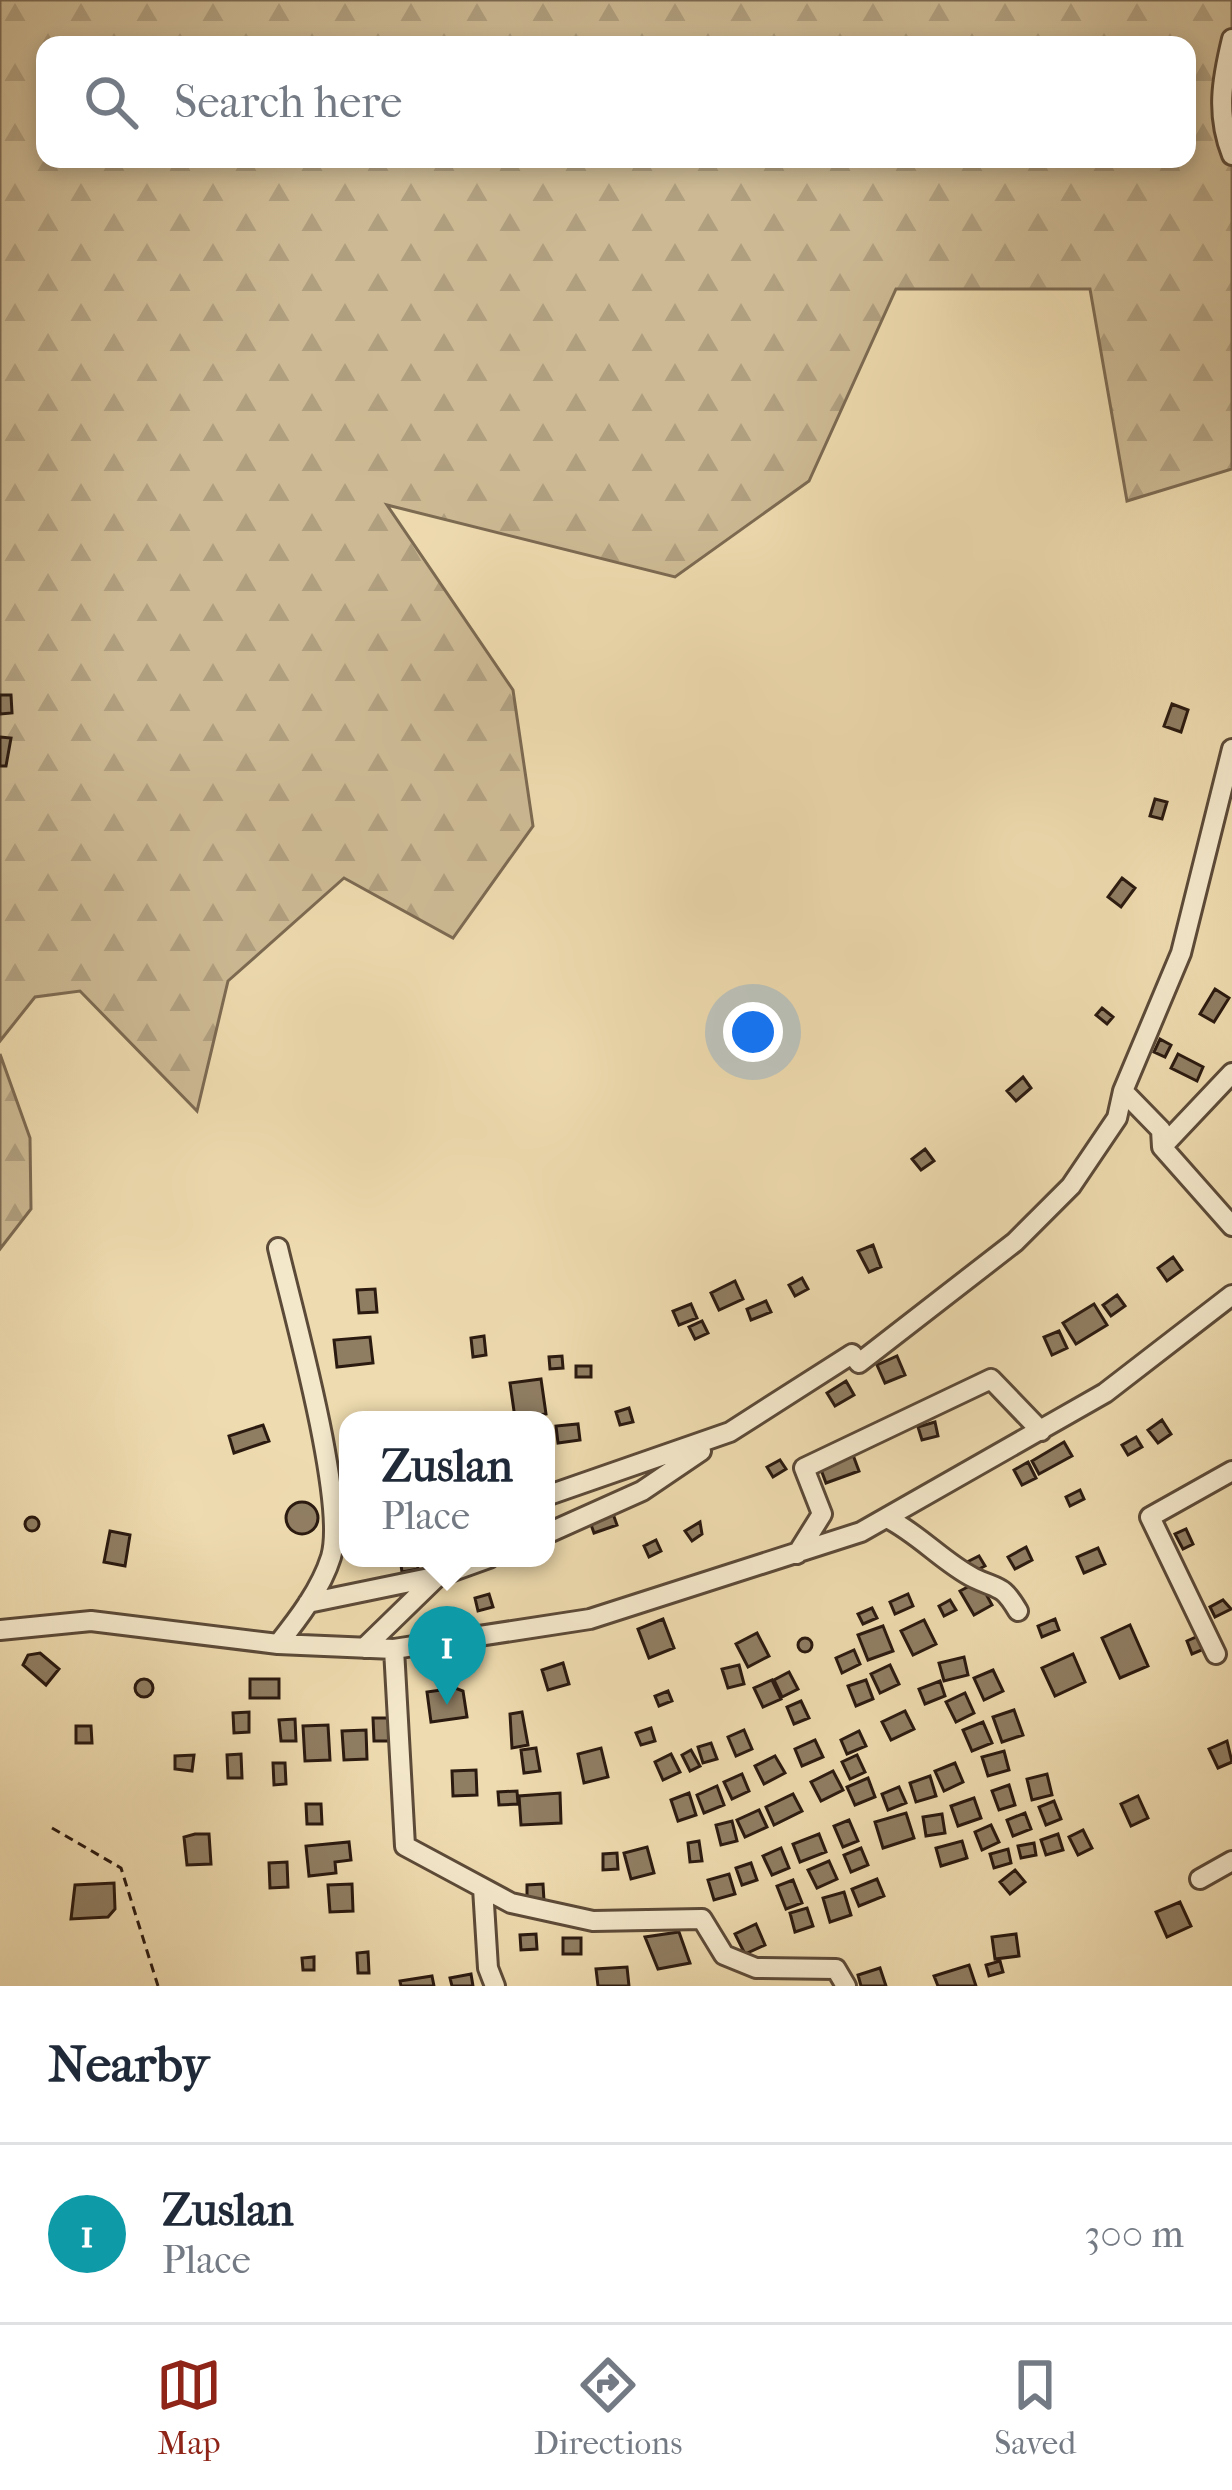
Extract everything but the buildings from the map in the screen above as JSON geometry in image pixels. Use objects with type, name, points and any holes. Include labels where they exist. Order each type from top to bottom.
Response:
[{"type":"street","points":[[1232,39],[1220,85],[1222,130],[1232,155]]},
{"type":"street","points":[[555,1530],[642,1491],[852,1354],[859,1363],[886,1347],[1015,1242],[1071,1186],[1117,1118],[1123,1091],[1180,952],[1232,749]]},
{"type":"street","points":[[1162,1147],[1232,1073]]},
{"type":"street","points":[[1123,1091],[1161,1130],[1162,1147],[1232,1226]]},
{"type":"street","points":[[278,1248],[333,1501],[332,1555],[308,1603],[278,1644]]},
{"type":"street","points":[[0,1630],[91,1621],[278,1644],[394,1649],[590,1619],[797,1554],[887,1518],[1105,1393],[1232,1295]]},
{"type":"street","points":[[797,1554],[822,1514],[804,1468],[836,1450],[991,1379],[1041,1431]]},
{"type":"street","points":[[555,1493],[730,1432]]},
{"type":"street","points":[[1216,1654],[1150,1517],[1232,1471]]},
{"type":"street","points":[[887,1518],[917,1532],[973,1578],[994,1582],[1018,1612]]},
{"type":"street","points":[[364,1648],[446,1567]]},
{"type":"street","points":[[308,1603],[464,1567]]},
{"type":"street","points":[[394,1649],[405,1846],[511,1903],[593,1921],[702,1919],[724,1955],[756,1968],[836,1969],[846,1986]]},
{"type":"street","points":[[1200,1879],[1232,1861]]},
{"type":"street","points":[[483,1888],[488,1968],[495,1986]]},
{"type":"path","points":[[52,1828],[121,1868],[158,1986]]},
{"type":"green space","points":[[0,0],[1232,0],[1232,469],[1127,501],[1090,289],[896,289],[809,481],[675,577],[387,505],[513,690],[533,826],[453,938],[344,878],[228,981],[197,1111],[80,991],[35,997],[0,1041]]},
{"type":"green space","points":[[0,1054],[30,1138],[31,1209],[0,1249]]},
{"type":"place","name":"Zuslan","points":[[447,1705]]}]
